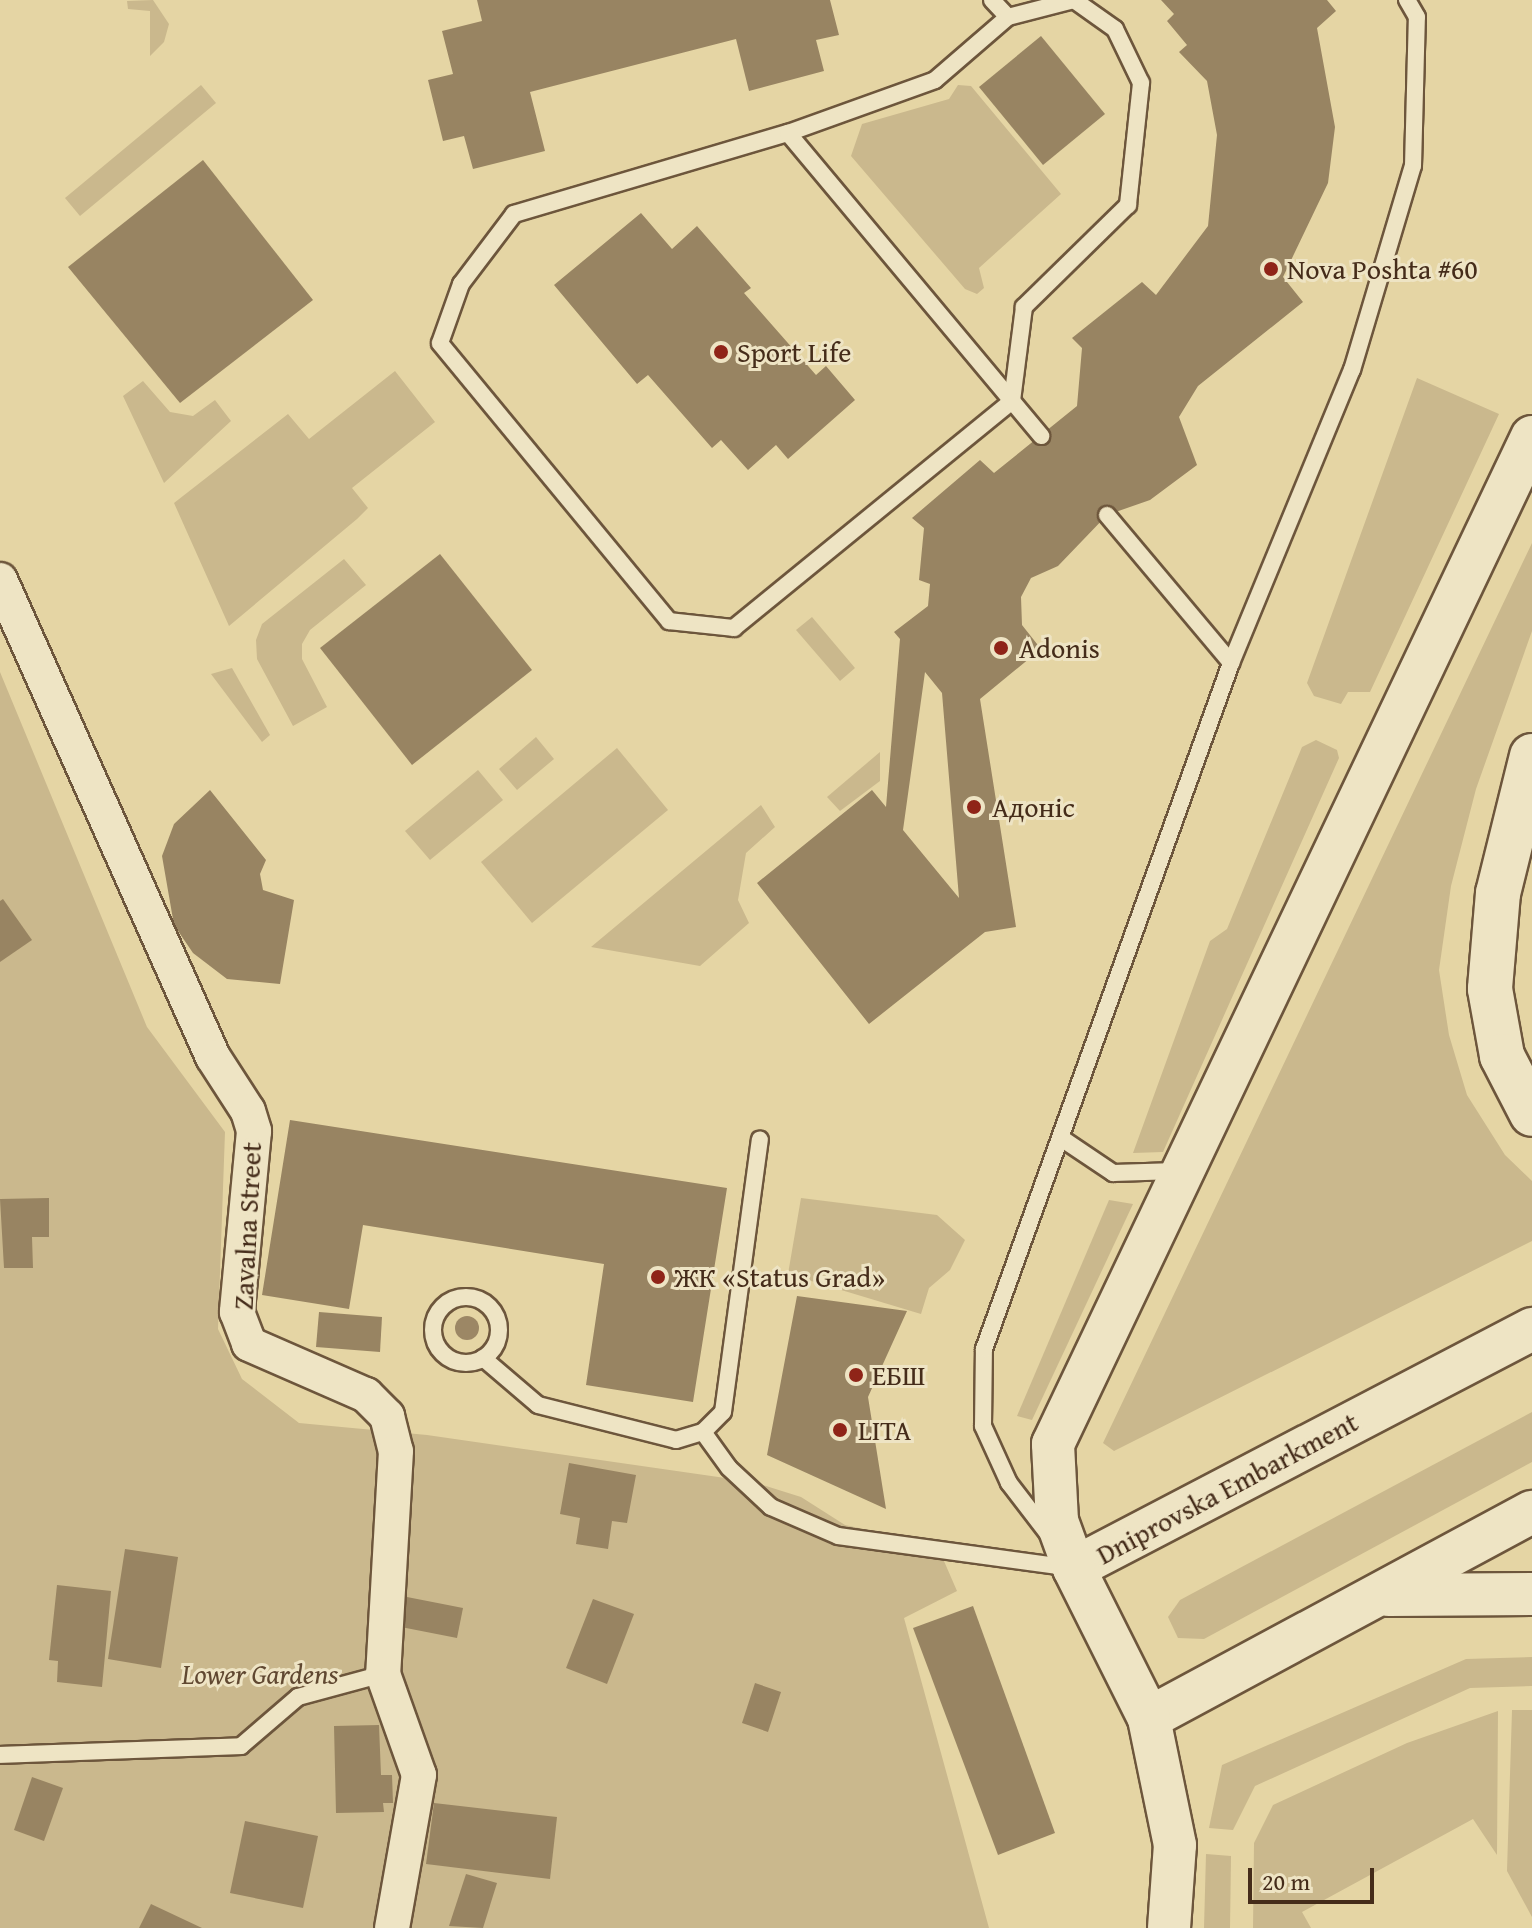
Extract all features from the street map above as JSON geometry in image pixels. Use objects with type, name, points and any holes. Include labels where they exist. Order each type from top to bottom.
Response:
[{"type":"main road","points":[[1532,756],[1498,893],[1490,989],[1502,1056],[1532,1114]]},
{"type":"street","points":[[1074,1568],[1057,1521],[1053,1444],[1532,437]]},
{"type":"street","name":"Zavalna Street","points":[[0,580],[213,1057],[248,1111],[254,1131],[237,1312],[249,1344],[366,1395],[387,1416],[396,1451],[383,1674],[419,1775],[392,1928]]},
{"type":"street","name":"Dniprovska Embarkment","points":[[1169,1928],[1175,1845],[1149,1718],[1074,1568],[1532,1329]]},
{"type":"street","points":[[1149,1718],[1532,1512]]},
{"type":"street","points":[[1380,1595],[1532,1594]]},
{"type":"lane","points":[[992,0],[1008,17]]},
{"type":"lane","points":[[1074,0],[1115,29],[1141,83],[1128,205],[1024,307],[1012,401],[734,628],[669,621],[440,343],[461,284],[514,214],[788,133],[935,80],[1008,17],[1074,0]]},
{"type":"lane","points":[[1074,1568],[1009,1483],[983,1426],[984,1349],[1231,663],[1352,370],[1413,166],[1417,17],[1407,0]]},
{"type":"lane","points":[[788,133],[1041,436]]},
{"type":"lane","points":[[1107,515],[1231,663]]},
{"type":"lane","points":[[1061,1138],[1113,1173],[1181,1171]]},
{"type":"lane","points":[[483,1358],[499,1334],[497,1319],[478,1298],[448,1301],[433,1326],[442,1353],[454,1361],[483,1358],[538,1405],[676,1440],[703,1432],[723,1412],[760,1139]]},
{"type":"lane","points":[[703,1432],[729,1468],[771,1507],[838,1536],[1074,1568]]},
{"type":"lane","points":[[0,1755],[241,1746],[298,1697],[383,1674]]},
{"type":"green space","points":[[153,0],[169,24],[164,42],[150,56],[150,11],[128,9],[127,1]]},
{"type":"green space","points":[[201,85],[216,103],[80,216],[65,198]]},
{"type":"green space","points":[[958,85],[971,86],[1061,194],[979,268],[984,288],[977,294],[965,289],[851,156],[862,124],[949,99]]},
{"type":"green space","points":[[395,371],[435,422],[352,488],[368,508],[357,519],[229,626],[174,503],[288,414],[309,439]]},
{"type":"green space","points":[[1417,378],[1499,414],[1370,692],[1348,692],[1341,704],[1314,696],[1307,683]]},
{"type":"green space","points":[[143,381],[170,412],[193,416],[215,400],[231,421],[164,483],[123,396]]},
{"type":"green space","points":[[1532,543],[1532,631],[1476,789],[1451,886],[1439,970],[1449,1035],[1467,1095],[1505,1155],[1532,1181],[1532,1241],[1114,1451],[1103,1443]]},
{"type":"green space","points":[[344,559],[366,585],[310,630],[302,644],[302,659],[327,707],[293,726],[257,659],[256,640],[262,624]]},
{"type":"green space","points":[[812,617],[855,668],[840,681],[796,630]]},
{"type":"green space","points":[[232,668],[270,735],[262,742],[211,674]]},
{"type":"green space","name":"Lower Gardens","points":[[0,672],[147,1027],[225,1132],[218,1329],[242,1379],[299,1423],[427,1435],[753,1482],[801,1497],[845,1525],[937,1545],[957,1591],[904,1618],[989,1928],[0,1928]]},
{"type":"green space","points":[[536,737],[554,759],[517,790],[499,769]]},
{"type":"green space","points":[[1316,740],[1337,750],[1339,758],[1163,1152],[1133,1153],[1210,941],[1227,929],[1302,747]]},
{"type":"green space","points":[[617,748],[668,810],[532,923],[481,862]]},
{"type":"green space","points":[[880,752],[880,781],[840,811],[827,797]]},
{"type":"green space","points":[[478,770],[503,800],[430,860],[405,831]]},
{"type":"green space","points":[[761,805],[775,827],[746,853],[738,900],[749,923],[700,966],[591,947]]},
{"type":"green space","points":[[801,1198],[937,1215],[965,1240],[950,1270],[929,1288],[921,1314],[788,1274]]},
{"type":"green space","points":[[1109,1200],[1133,1204],[1032,1420],[1017,1416]]},
{"type":"green space","points":[[1532,1412],[1532,1462],[1204,1639],[1178,1638],[1168,1617],[1180,1600]]},
{"type":"green space","points":[[1532,1657],[1532,1686],[1470,1688],[1255,1786],[1233,1830],[1209,1828],[1222,1765],[1466,1659]]},
{"type":"green space","points":[[1512,1710],[1532,1710],[1532,1917],[1507,1871]]},
{"type":"green space","points":[[1498,1711],[1497,1855],[1473,1819],[1302,1912],[1311,1928],[1253,1928],[1254,1843],[1273,1805],[1407,1743]]},
{"type":"green space","points":[[1206,1854],[1231,1856],[1230,1928],[1204,1928]]},
{"type":"building","points":[[477,0],[830,0],[839,35],[816,40],[824,71],[749,91],[736,39],[530,92],[545,151],[473,169],[464,136],[443,141],[428,80],[453,74],[442,31],[482,21]]},
{"type":"building","points":[[1161,0],[1327,0],[1336,11],[1317,28],[1335,127],[1328,183],[1283,277],[1303,302],[1198,386],[1179,417],[1197,465],[1150,500],[1107,515],[1058,566],[1031,578],[1021,597],[1022,625],[1041,649],[980,699],[1016,927],[985,932],[869,1024],[757,883],[872,790],[886,807],[900,639],[894,632],[928,606],[930,584],[919,580],[924,528],[912,518],[980,460],[994,473],[1077,406],[1082,348],[1072,338],[1142,282],[1156,295],[1208,226],[1217,135],[1207,81],[1179,52],[1187,45],[1167,21],[1174,14]],"holes":[[[925,672],[942,693],[959,898],[903,830]]]},
{"type":"building","points":[[1041,36],[1105,114],[1043,165],[979,87]]},
{"type":"building","points":[[203,160],[313,300],[180,403],[68,267]]},
{"type":"building","points":[[641,213],[672,249],[697,226],[751,288],[744,293],[816,375],[826,366],[855,400],[788,459],[776,445],[748,470],[721,440],[712,448],[648,375],[637,384],[554,285]]},
{"type":"building","points":[[440,554],[532,670],[412,765],[320,648]]},
{"type":"building","points":[[210,790],[266,860],[260,874],[263,890],[294,900],[280,984],[227,979],[193,953],[174,925],[162,856],[174,824]]},
{"type":"building","points":[[3,899],[32,940],[0,962],[0,901]]},
{"type":"building","points":[[290,1120],[727,1188],[693,1402],[586,1385],[604,1264],[363,1225],[349,1309],[262,1295]]},
{"type":"building","points":[[49,1198],[49,1237],[32,1237],[33,1268],[4,1268],[0,1199]]},
{"type":"building","points":[[797,1296],[907,1311],[868,1397],[886,1509],[767,1455]]},
{"type":"building","points":[[319,1312],[382,1317],[380,1352],[316,1347]]},
{"type":"building","points":[[569,1463],[636,1475],[627,1523],[612,1521],[608,1549],[576,1544],[580,1518],[560,1514]]},
{"type":"building","points":[[125,1549],[178,1557],[161,1668],[108,1659]]},
{"type":"building","points":[[57,1585],[111,1591],[102,1687],[57,1682],[58,1661],[49,1660]]},
{"type":"building","points":[[407,1597],[463,1608],[457,1638],[401,1627]]},
{"type":"building","points":[[593,1599],[634,1614],[607,1684],[566,1668]]},
{"type":"building","points":[[973,1606],[1055,1833],[998,1855],[913,1628]]},
{"type":"building","points":[[755,1683],[781,1692],[768,1732],[742,1723]]},
{"type":"building","points":[[379,1725],[381,1775],[392,1775],[393,1803],[383,1803],[384,1812],[336,1813],[334,1726]]},
{"type":"building","points":[[32,1777],[63,1788],[44,1841],[14,1830]]},
{"type":"building","points":[[434,1803],[557,1817],[550,1879],[426,1864]]},
{"type":"building","points":[[245,1821],[318,1836],[303,1908],[230,1893]]},
{"type":"building","points":[[466,1874],[497,1883],[483,1928],[449,1926]]},
{"type":"building","points":[[151,1904],[202,1928],[139,1928]]},
{"type":"place","name":"Nova Poshta #60","points":[[1271,269]]},
{"type":"place","name":"Sport Life","points":[[721,352]]},
{"type":"place","name":"Adonis","points":[[1001,648]]},
{"type":"place","name":"Адоніс","points":[[974,807]]},
{"type":"place","name":"ЖК «Status Grad»","points":[[658,1277]]},
{"type":"place","name":"ЕБШ","points":[[856,1375]]},
{"type":"place","name":"LITA","points":[[840,1430]]}]
